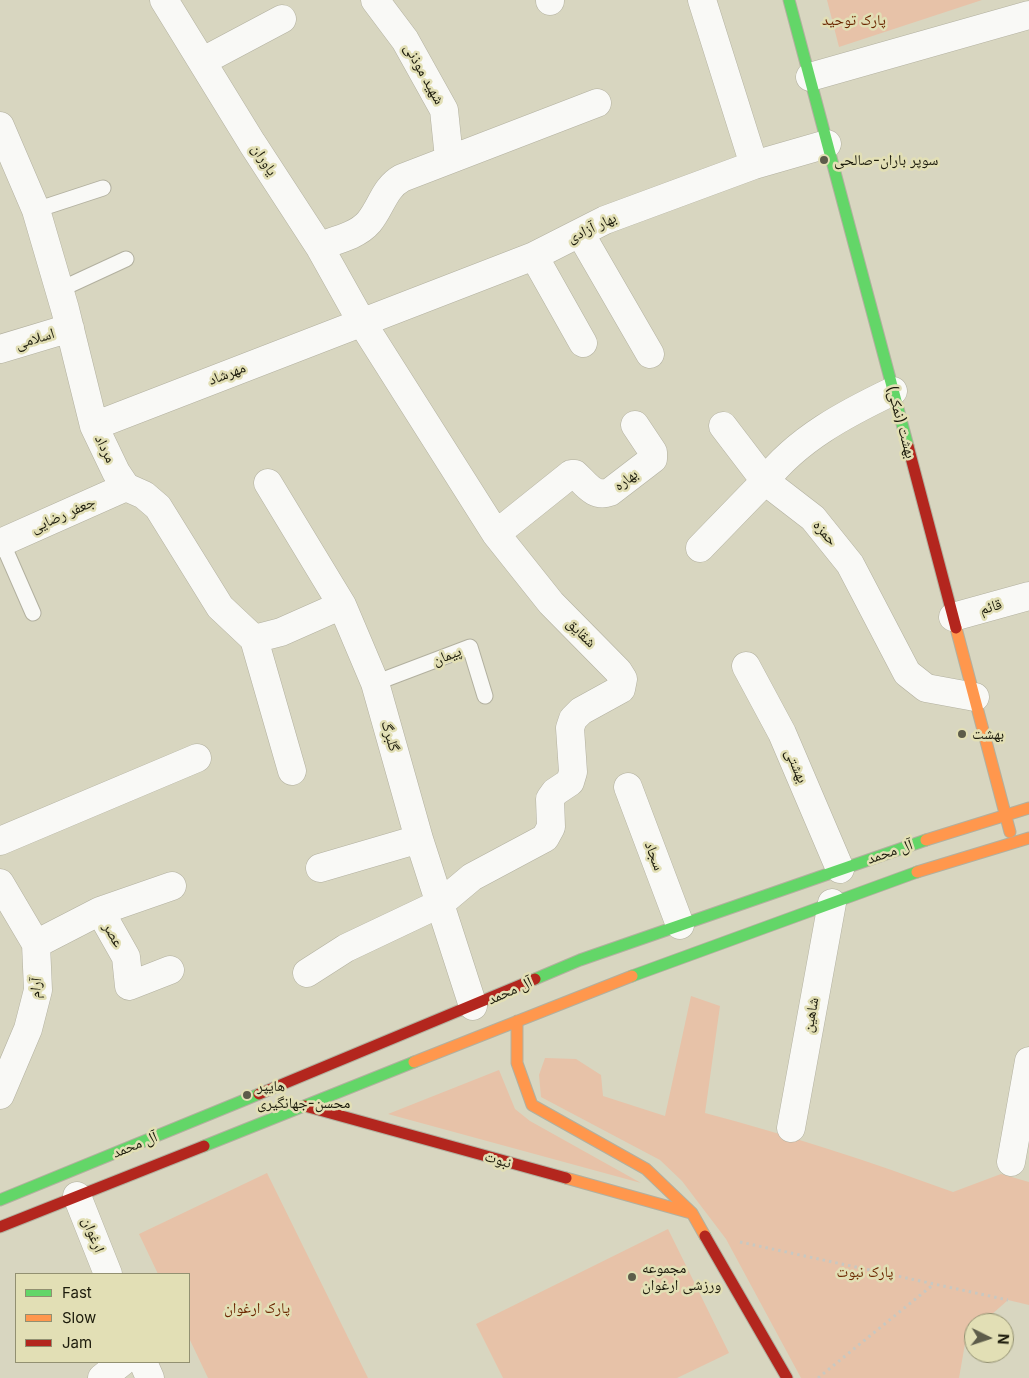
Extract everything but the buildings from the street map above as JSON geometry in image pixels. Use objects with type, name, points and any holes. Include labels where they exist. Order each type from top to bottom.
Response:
[{"type":"main road","name":"بهشت (نمکی)","points":[[789,0],[1013,843]]},
{"type":"main road","name":"آل محمد","points":[[0,1200],[473,1006],[580,960],[840,869],[1029,808]]},
{"type":"main road","name":"آل محمد","points":[[0,1227],[517,1021],[928,868],[1029,838]]},
{"type":"main road","points":[[517,1021],[517,1063],[532,1105],[646,1168],[692,1213],[787,1378]]},
{"type":"main road","name":"نبوت","points":[[304,1106],[692,1213]]},
{"type":"street","name":"یاوران","points":[[164,0],[252,143],[319,246],[361,321]]},
{"type":"street","name":"شهید موذنی","points":[[375,0],[405,40],[444,110],[449,158]]},
{"type":"street","points":[[702,0],[754,165]]},
{"type":"street","points":[[810,77],[1029,15]]},
{"type":"street","points":[[203,61],[282,19]]},
{"type":"street","points":[[319,246],[352,235],[368,223],[389,186],[395,181],[449,158],[597,103]]},
{"type":"street","name":"مرداد","points":[[0,126],[36,210],[70,328],[94,426],[126,487]]},
{"type":"street","name":"بهار آزادی","points":[[361,321],[534,256],[604,220],[754,165],[827,144]]},
{"type":"street","points":[[580,233],[650,354]]},
{"type":"street","points":[[534,256],[583,343]]},
{"type":"street","name":"مهرشاد","points":[[94,426],[361,321]]},
{"type":"street","name":"شقایق","points":[[361,321],[496,534],[551,603],[618,670],[623,679],[621,689],[581,711],[573,719],[570,728],[573,772],[570,782],[555,792],[550,799],[551,827],[545,838],[472,877],[441,903]]},
{"type":"street","name":"اسلامی","points":[[0,349],[70,328]]},
{"type":"street","points":[[700,548],[766,481],[776,467],[838,418],[893,390]]},
{"type":"street","name":"بهاره","points":[[496,534],[571,474],[575,474],[597,494],[603,495],[610,492],[653,459],[653,452],[635,425]]},
{"type":"street","name":"حمزه","points":[[723,426],[766,481],[814,518],[850,564],[907,672],[926,688],[975,697]]},
{"type":"street","name":"گلبرگ","points":[[268,483],[342,605],[376,683],[419,838],[473,1006]]},
{"type":"street","points":[[126,487],[144,495],[158,507],[220,607],[254,640],[292,771]]},
{"type":"street","name":"جعفر رضایی","points":[[1,542],[126,487]]},
{"type":"street","name":"قائم","points":[[953,617],[1029,596]]},
{"type":"street","points":[[254,640],[281,632],[342,605]]},
{"type":"street","name":"بهشتی","points":[[746,666],[782,733],[840,869]]},
{"type":"street","points":[[0,841],[197,758]]},
{"type":"street","name":"سجاد","points":[[628,787],[680,925]]},
{"type":"street","points":[[320,868],[419,838]]},
{"type":"street","name":"آرام","points":[[0,883],[36,944],[38,990],[28,1029],[0,1095]]},
{"type":"street","points":[[100,911],[172,886]]},
{"type":"street","points":[[307,973],[346,948],[441,903]]},
{"type":"street","name":"شاهین","points":[[791,1128],[832,903]]},
{"type":"street","name":"عصر","points":[[36,944],[100,911],[126,956],[129,986],[170,970]]},
{"type":"street","points":[[1011,1162],[1029,1061]]},
{"type":"street","name":"ارغوان","points":[[77,1196],[108,1273]]},
{"type":"street","points":[[102,1378],[121,1363]]},
{"type":"street","points":[[143,1363],[150,1378]]},
{"type":"lane","points":[[36,210],[103,188]]},
{"type":"lane","points":[[59,290],[126,259]]},
{"type":"lane","points":[[1,542],[33,613]]},
{"type":"lane","name":"پیمان","points":[[376,683],[470,647],[485,696]]},
{"type":"path","points":[[736,1241],[1008,1300]]},
{"type":"path","points":[[818,1378],[935,1284]]},
{"type":"green space","name":"پارک توحید","points":[[827,0],[982,0],[839,47]]},
{"type":"green space","name":"پارک نبوت","points":[[691,996],[720,1006],[705,1113],[768,1130],[953,1192],[1001,1174],[1029,1182],[1029,1305],[1008,1300],[993,1313],[964,1313],[964,1349],[959,1378],[801,1378],[726,1239],[682,1181],[660,1160],[541,1097],[539,1075],[545,1058],[576,1059],[601,1075],[603,1096],[665,1116]]},
{"type":"green space","points":[[499,1070],[515,1109],[530,1121],[641,1183],[388,1114]]},
{"type":"green space","name":"پارک ارغوان","points":[[267,1173],[368,1378],[208,1378],[190,1340],[190,1273],[158,1273],[139,1234]]},
{"type":"green space","name":"مجموعه ورزشی ارغوان","points":[[668,1229],[729,1353],[677,1378],[503,1378],[476,1324]]},
{"type":"traffic: fast","points":[[789,0],[908,446]]},
{"type":"traffic: fast","points":[[535,979],[580,960],[926,840]]},
{"type":"traffic: fast","points":[[632,976],[917,872]]},
{"type":"traffic: fast","points":[[204,1146],[414,1062]]},
{"type":"traffic: fast","points":[[0,1200],[259,1094]]},
{"type":"traffic: slow","points":[[956,628],[1010,832]]},
{"type":"traffic: slow","points":[[926,840],[1029,808]]},
{"type":"traffic: slow","points":[[917,872],[1029,838]]},
{"type":"traffic: slow","points":[[414,1062],[632,976]]},
{"type":"traffic: slow","points":[[517,1021],[517,1063],[532,1105],[646,1169],[692,1213],[705,1236]]},
{"type":"traffic: slow","points":[[566,1178],[691,1213]]},
{"type":"traffic: jam","points":[[908,446],[956,628]]},
{"type":"traffic: jam","points":[[259,1094],[535,979]]},
{"type":"traffic: jam","points":[[305,1106],[566,1178]]},
{"type":"traffic: jam","points":[[0,1227],[204,1146]]},
{"type":"traffic: jam","points":[[705,1236],[787,1378]]},
{"type":"place","name":"سوپر باران-صالحی","points":[[824,160]]},
{"type":"place","name":"بهشت","points":[[962,734]]},
{"type":"place","name":"هایپر محسن-جهانگیری","points":[[247,1095]]},
{"type":"place","name":"مجموعه ورزشی ارغوان","points":[[632,1277]]}]
